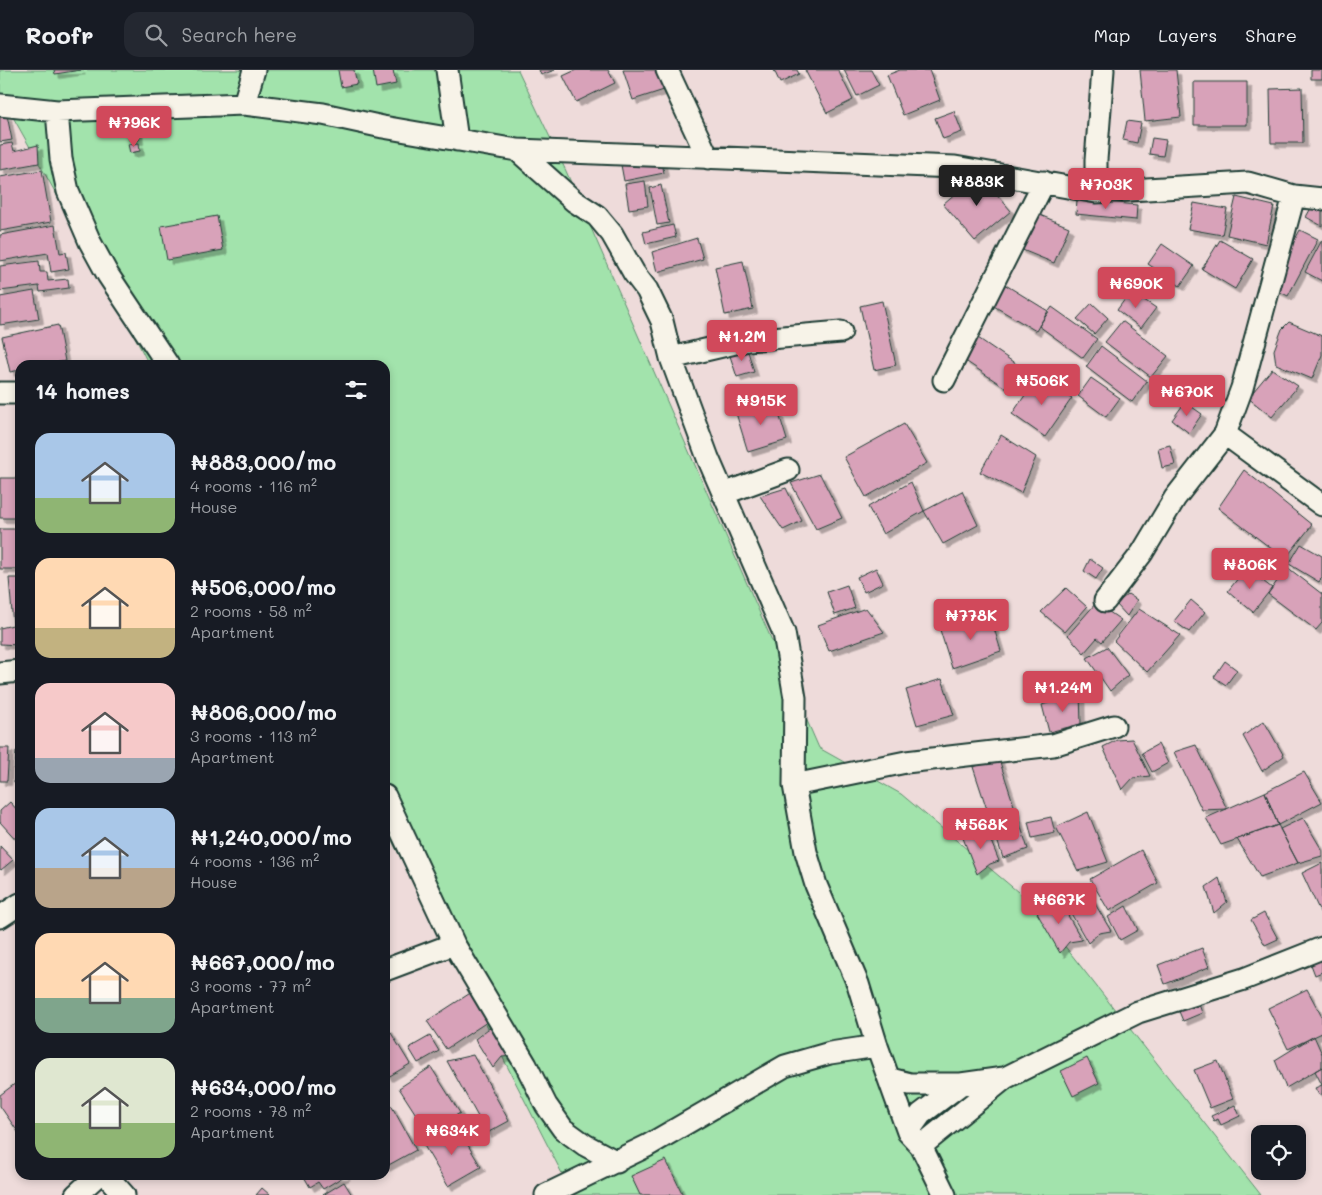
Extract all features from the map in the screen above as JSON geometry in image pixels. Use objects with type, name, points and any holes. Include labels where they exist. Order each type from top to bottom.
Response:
[{"type":"street","points":[[244,104],[254,70]]},
{"type":"street","points":[[446,70],[457,140]]},
{"type":"street","points":[[667,70],[708,158]]},
{"type":"street","points":[[1096,192],[1096,160],[1103,70]]},
{"type":"street","points":[[0,105],[57,111],[244,104],[323,114],[517,150],[956,167],[1096,192],[1248,183],[1294,196],[1322,198]]},
{"type":"street","points":[[57,111],[61,159],[68,190],[90,242],[108,275],[165,360]]},
{"type":"street","points":[[517,150],[574,201],[597,216],[612,234],[634,273],[647,290],[662,321],[672,358],[723,494],[784,633],[795,698],[794,785],[806,852],[816,885],[858,984],[877,1046],[890,1079],[915,1139],[945,1195]]},
{"type":"street","points":[[944,380],[1044,182]]},
{"type":"street","points":[[1106,600],[1142,553],[1175,498],[1225,434],[1242,388],[1294,196]]},
{"type":"street","points":[[672,358],[748,340],[841,332]]},
{"type":"street","points":[[0,393],[15,394]]},
{"type":"street","points":[[1225,434],[1322,504]]},
{"type":"street","points":[[723,494],[788,470]]},
{"type":"street","points":[[0,673],[15,672]]},
{"type":"street","points":[[794,785],[906,762],[1053,745],[1114,726]]},
{"type":"street","points":[[390,807],[454,944],[526,1065],[551,1113],[563,1128],[617,1162]]},
{"type":"street","points":[[0,917],[15,907]]},
{"type":"street","points":[[390,968],[454,944]]},
{"type":"street","points":[[915,1139],[1004,1078],[1138,1012],[1244,979],[1322,948]]},
{"type":"street","points":[[546,1195],[647,1146],[785,1066],[830,1053],[877,1046]]},
{"type":"street","points":[[890,1079],[910,1084],[961,1084],[1004,1078]]},
{"type":"street","points":[[915,1139],[922,1114],[961,1084]]},
{"type":"street","points":[[76,1195],[92,1180]]},
{"type":"street","points":[[110,1180],[124,1195]]},
{"type":"green space","points":[[0,70],[518,70],[566,171],[819,748],[901,794],[1030,902],[1261,1195],[573,1195],[390,837],[390,360],[146,360],[121,309],[0,94]]},
{"type":"building","points":[[54,70],[81,70],[55,74]]},
{"type":"building","points":[[338,70],[354,70],[357,84],[341,87]]},
{"type":"building","points":[[373,70],[393,70],[396,84],[376,88]]},
{"type":"building","points":[[539,70],[555,70],[541,75]]},
{"type":"building","points":[[576,70],[608,70],[615,83],[576,102],[563,76]]},
{"type":"building","points":[[623,70],[661,70],[667,89],[633,100]]},
{"type":"building","points":[[774,70],[797,70],[799,74],[780,83]]},
{"type":"building","points":[[805,70],[838,70],[853,100],[827,113]]},
{"type":"building","points":[[844,70],[871,70],[879,85],[857,96]]},
{"type":"building","points":[[900,70],[929,70],[940,100],[903,115],[887,75]]},
{"type":"building","points":[[1140,70],[1176,70],[1181,117],[1145,121]]},
{"type":"building","points":[[1311,70],[1322,70],[1322,79],[1311,79]]},
{"type":"building","points":[[1194,82],[1247,82],[1247,125],[1194,125]]},
{"type":"building","points":[[1302,88],[1303,143],[1271,143],[1270,89]]},
{"type":"building","points":[[954,111],[962,132],[943,139],[935,118]]},
{"type":"building","points":[[7,115],[12,140],[0,142],[0,116]]},
{"type":"building","points":[[1127,121],[1141,123],[1137,143],[1123,140]]},
{"type":"building","points":[[128,126],[138,126],[139,140],[129,140]]},
{"type":"building","points":[[1152,138],[1166,140],[1163,156],[1149,154]]},
{"type":"building","points":[[12,143],[14,151],[38,145],[39,163],[0,170],[0,145]]},
{"type":"building","points":[[139,143],[140,151],[130,153],[128,144]]},
{"type":"building","points":[[661,156],[664,173],[624,181],[621,165]]},
{"type":"building","points":[[42,170],[51,222],[0,231],[0,177]]},
{"type":"building","points":[[979,173],[1011,211],[975,241],[943,204]]},
{"type":"building","points":[[645,181],[648,206],[629,209],[625,184]]},
{"type":"building","points":[[661,185],[669,223],[657,225],[650,188]]},
{"type":"building","points":[[1236,197],[1274,206],[1266,244],[1227,235]]},
{"type":"building","points":[[1077,199],[1137,205],[1136,220],[1076,214]]},
{"type":"building","points":[[1316,199],[1322,202],[1322,226],[1306,217]]},
{"type":"building","points":[[1194,203],[1227,209],[1222,235],[1188,229]]},
{"type":"building","points":[[1035,213],[1069,227],[1054,263],[1020,249]]},
{"type":"building","points":[[217,216],[223,250],[167,260],[161,226]]},
{"type":"building","points":[[55,225],[60,253],[66,252],[69,269],[51,272],[48,253],[0,261],[0,235]]},
{"type":"building","points":[[673,225],[676,237],[646,244],[643,232]]},
{"type":"building","points":[[1300,230],[1318,239],[1288,296],[1270,287]]},
{"type":"building","points":[[697,238],[703,259],[657,272],[652,252]]},
{"type":"building","points":[[1220,240],[1253,259],[1235,289],[1202,269]]},
{"type":"building","points":[[1322,240],[1322,281],[1305,272]]},
{"type":"building","points":[[1162,244],[1194,266],[1180,286],[1148,264]]},
{"type":"building","points":[[39,261],[40,272],[47,272],[48,281],[68,279],[69,288],[40,292],[39,286],[0,291],[0,266]]},
{"type":"building","points":[[743,261],[753,309],[725,315],[715,267]]},
{"type":"building","points":[[1004,284],[1048,311],[1036,331],[992,305]]},
{"type":"building","points":[[34,291],[39,319],[0,325],[0,297]]},
{"type":"building","points":[[1131,291],[1156,308],[1141,328],[1117,310]]},
{"type":"building","points":[[882,301],[896,365],[874,370],[860,306]]},
{"type":"building","points":[[1092,303],[1108,318],[1094,334],[1077,319]]},
{"type":"building","points":[[1052,307],[1097,339],[1083,358],[1039,326]]},
{"type":"building","points":[[1122,321],[1168,356],[1151,377],[1105,342]]},
{"type":"building","points":[[1289,322],[1322,336],[1322,355],[1312,379],[1276,364],[1274,350],[1282,329]]},
{"type":"building","points":[[58,325],[65,360],[15,360],[15,371],[10,372],[2,337]]},
{"type":"building","points":[[978,338],[1022,368],[1007,389],[964,360]]},
{"type":"building","points":[[1101,346],[1147,381],[1132,402],[1086,367]]},
{"type":"building","points":[[747,348],[754,372],[737,377],[729,353]]},
{"type":"building","points":[[1272,369],[1298,386],[1272,417],[1248,398]]},
{"type":"building","points":[[1039,375],[1072,398],[1045,437],[1012,414]]},
{"type":"building","points":[[1091,378],[1120,398],[1106,417],[1078,396]]},
{"type":"building","points":[[775,401],[787,440],[748,452],[736,413]]},
{"type":"building","points":[[1185,402],[1202,414],[1189,433],[1172,420]]},
{"type":"building","points":[[904,424],[927,463],[866,497],[844,457]]},
{"type":"building","points":[[1001,435],[1036,457],[1021,493],[980,472]]},
{"type":"building","points":[[1170,445],[1175,465],[1162,468],[1158,448]]},
{"type":"building","points":[[1244,470],[1312,525],[1285,559],[1218,508]]},
{"type":"building","points":[[820,474],[842,518],[816,529],[791,483]]},
{"type":"building","points":[[0,478],[15,478],[15,518],[0,518]]},
{"type":"building","points":[[911,482],[924,511],[883,534],[868,507]]},
{"type":"building","points":[[786,488],[802,521],[783,530],[760,496]]},
{"type":"building","points":[[962,491],[978,525],[943,544],[924,511]]},
{"type":"building","points":[[0,529],[15,529],[15,569],[0,569]]},
{"type":"building","points":[[1301,544],[1322,556],[1322,577],[1319,582],[1289,564]]},
{"type":"building","points":[[1090,559],[1103,568],[1096,579],[1084,571]]},
{"type":"building","points":[[1287,567],[1322,594],[1322,623],[1316,630],[1268,594]]},
{"type":"building","points":[[876,568],[883,583],[864,592],[857,577]]},
{"type":"building","points":[[1246,568],[1272,588],[1253,612],[1228,591]]},
{"type":"building","points":[[9,578],[15,578],[15,645],[0,644],[0,628],[13,625]]},
{"type":"building","points":[[847,585],[855,608],[835,615],[827,592]]},
{"type":"building","points":[[1066,588],[1087,607],[1065,632],[1041,612]]},
{"type":"building","points":[[1128,594],[1137,600],[1127,616],[1116,604]]},
{"type":"building","points":[[1191,600],[1205,612],[1189,632],[1174,621]]},
{"type":"building","points":[[1096,603],[1121,620],[1102,642],[1097,638],[1084,653],[1068,635]]},
{"type":"building","points":[[866,608],[884,632],[829,651],[818,625]]},
{"type":"building","points":[[1139,609],[1180,635],[1147,672],[1114,641]]},
{"type":"building","points":[[990,615],[1001,651],[952,668],[940,630]]},
{"type":"building","points":[[1107,647],[1128,675],[1110,691],[1087,658]]},
{"type":"building","points":[[1225,661],[1237,670],[1226,685],[1214,677]]},
{"type":"building","points":[[942,679],[954,715],[917,725],[906,690]]},
{"type":"building","points":[[1080,692],[1081,724],[1049,732],[1042,705]]},
{"type":"building","points":[[1264,721],[1284,756],[1262,771],[1243,736]]},
{"type":"building","points":[[1132,739],[1150,776],[1133,778],[1122,790],[1103,747],[1117,740]]},
{"type":"building","points":[[1158,744],[1168,763],[1152,772],[1142,753]]},
{"type":"building","points":[[1196,745],[1227,809],[1202,810],[1174,752]]},
{"type":"building","points":[[0,748],[9,748],[7,781],[0,781]]},
{"type":"building","points":[[999,759],[1028,849],[1003,858],[973,767]]},
{"type":"building","points":[[1304,772],[1322,802],[1278,825],[1265,792]]},
{"type":"building","points":[[1265,792],[1278,825],[1221,845],[1206,818]]},
{"type":"building","points":[[10,802],[15,808],[15,838],[0,822],[0,811]]},
{"type":"building","points":[[1088,812],[1108,862],[1078,871],[1056,827]]},
{"type":"building","points":[[1051,817],[1055,833],[1032,838],[1028,822]]},
{"type":"building","points":[[1303,818],[1322,850],[1322,856],[1298,863],[1280,829]]},
{"type":"building","points":[[1278,825],[1298,863],[1260,877],[1237,839]]},
{"type":"building","points":[[986,829],[999,861],[990,864],[977,874],[963,838]]},
{"type":"building","points":[[0,846],[13,860],[1,870],[0,869]]},
{"type":"building","points":[[1141,850],[1158,883],[1109,911],[1090,879]]},
{"type":"building","points":[[1322,863],[1322,913],[1321,914],[1302,873]]},
{"type":"building","points":[[1219,878],[1227,902],[1214,913],[1206,887]]},
{"type":"building","points":[[1091,897],[1111,931],[1099,933],[1088,943],[1069,910]]},
{"type":"building","points":[[1059,900],[1082,940],[1069,942],[1060,953],[1037,913]]},
{"type":"building","points":[[1126,906],[1138,930],[1120,940],[1108,917]]},
{"type":"building","points":[[1264,913],[1278,939],[1265,945],[1251,920]]},
{"type":"building","points":[[1202,948],[1209,967],[1165,984],[1158,965]]},
{"type":"building","points":[[1322,958],[1322,972],[1315,975],[1310,962]]},
{"type":"building","points":[[1307,989],[1322,1017],[1322,1033],[1288,1049],[1268,1008]]},
{"type":"building","points":[[475,990],[490,1020],[446,1049],[427,1021]]},
{"type":"building","points":[[1198,1001],[1202,1013],[1183,1021],[1178,1009]]},
{"type":"building","points":[[497,1026],[514,1056],[502,1057],[493,1068],[475,1039],[488,1029]]},
{"type":"building","points":[[390,1031],[410,1064],[390,1076]]},
{"type":"building","points":[[430,1036],[439,1051],[418,1063],[409,1048]]},
{"type":"building","points":[[1314,1036],[1322,1054],[1322,1067],[1286,1088],[1275,1060]]},
{"type":"building","points":[[473,1055],[509,1121],[487,1133],[447,1061]]},
{"type":"building","points":[[1087,1058],[1099,1083],[1073,1096],[1061,1071]]},
{"type":"building","points":[[1218,1061],[1233,1099],[1210,1108],[1194,1070]]},
{"type":"building","points":[[431,1067],[460,1113],[428,1133],[399,1088]]},
{"type":"building","points":[[1322,1067],[1322,1085],[1315,1071]]},
{"type":"building","points":[[15,1084],[15,1128],[0,1106],[0,1095]]},
{"type":"building","points":[[1322,1085],[1322,1094],[1319,1095],[1315,1088]]},
{"type":"building","points":[[1235,1105],[1240,1116],[1221,1125],[1218,1119],[1214,1121],[1211,1116]]},
{"type":"building","points":[[390,1106],[416,1150],[390,1164]]},
{"type":"building","points":[[456,1125],[481,1167],[448,1186],[423,1144]]},
{"type":"building","points":[[666,1160],[683,1195],[640,1195],[631,1176]]},
{"type":"building","points":[[306,1180],[338,1180],[323,1189],[318,1182],[310,1187]]},
{"type":"building","points":[[344,1182],[352,1195],[323,1195]]},
{"type":"building","points":[[262,1188],[270,1195],[256,1195]]}]
